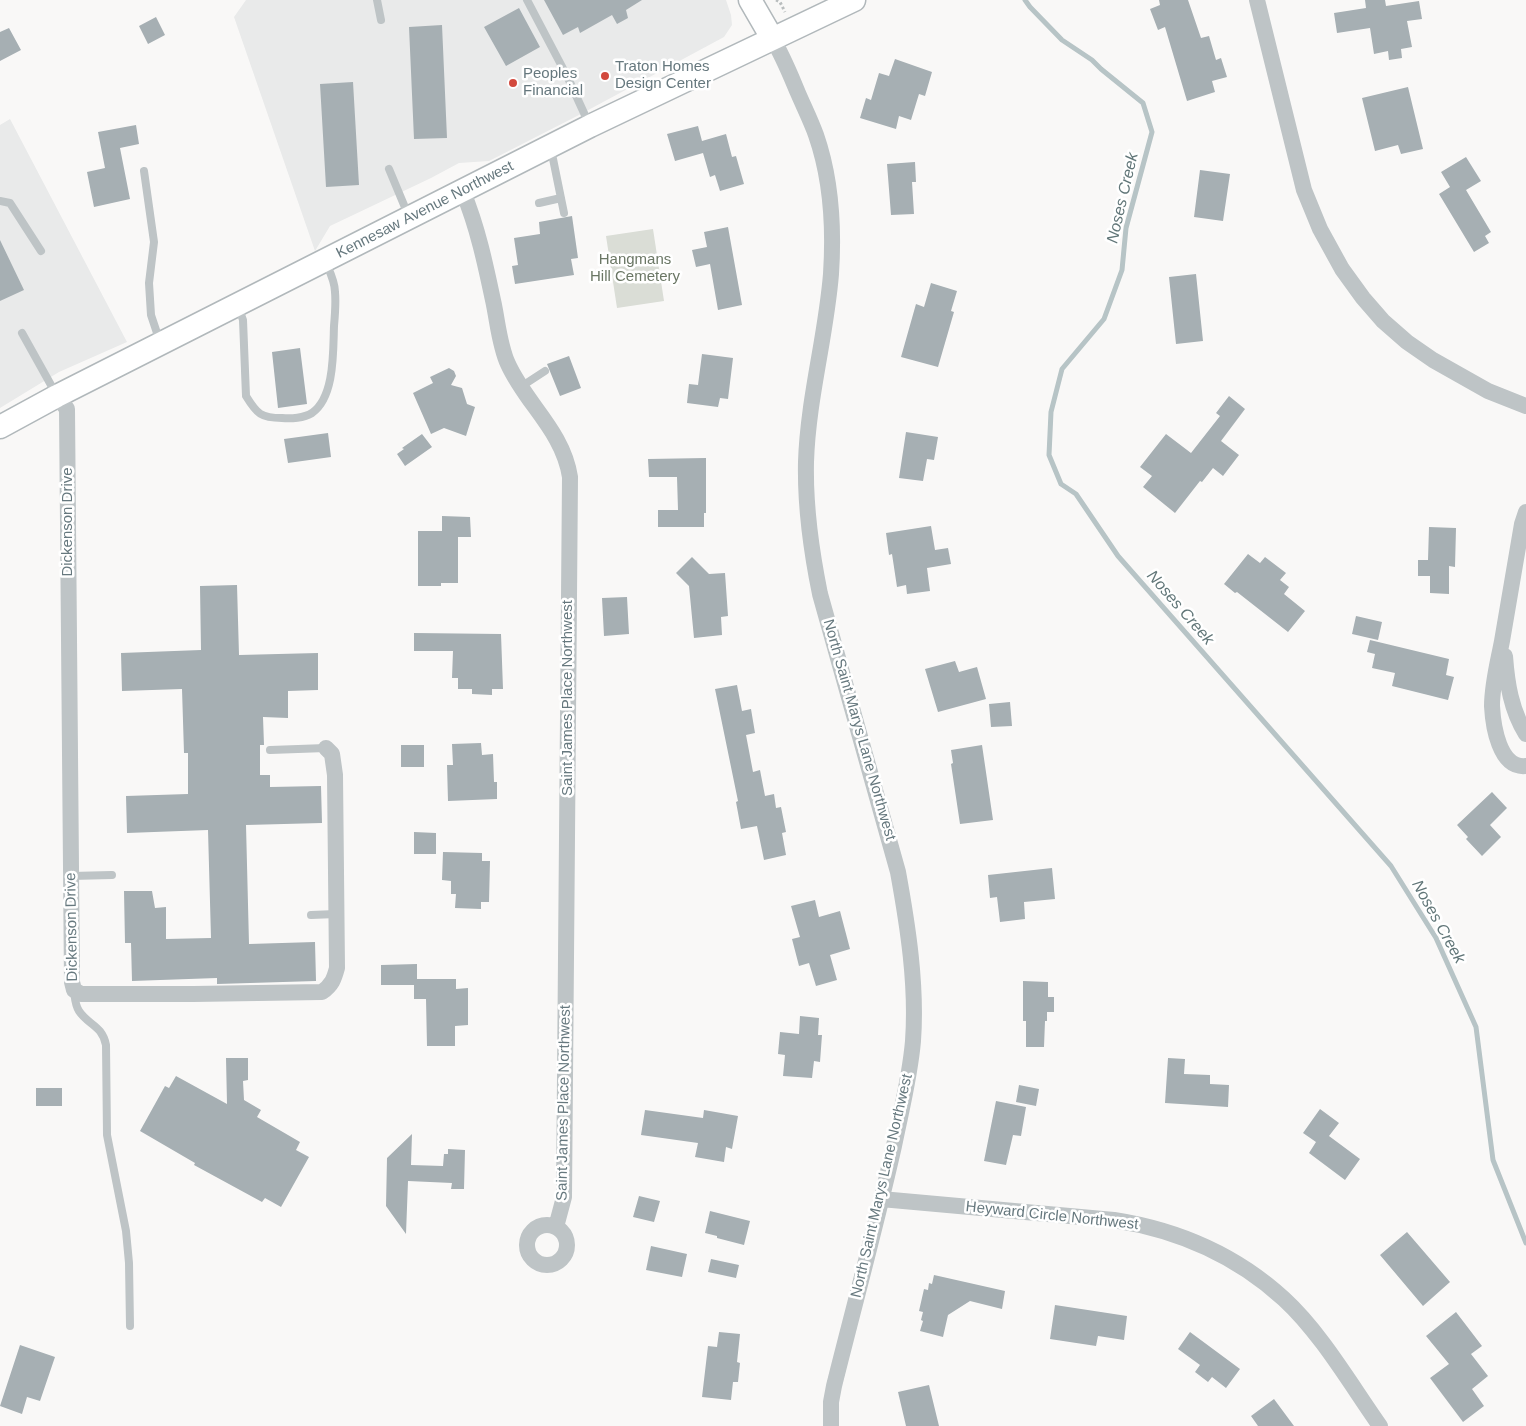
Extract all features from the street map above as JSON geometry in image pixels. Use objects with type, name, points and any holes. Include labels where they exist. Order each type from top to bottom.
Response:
[{"type":"street","points":[[750,0],[772,38]]},
{"type":"street","name":"Kennesaw Avenue Northwest","points":[[0,427],[57,396],[410,219],[590,126],[854,0]]},
{"type":"street","points":[[1257,0],[1304,190],[1320,229],[1342,269],[1383,321],[1407,342],[1438,363],[1488,391],[1526,406]]},
{"type":"street","name":"North Saint Marys Lane Northwest","points":[[772,38],[782,54],[816,135],[824,168],[830,208],[832,246],[830,275],[809,423],[806,462],[806,496],[813,558],[820,594],[898,872],[911,960],[913,1016],[909,1073],[881,1199],[834,1386],[831,1402],[832,1426]]},
{"type":"street","name":"Saint James Place Northwest","points":[[463,192],[473,218],[503,350],[508,364],[556,435],[565,455],[570,477],[564,1197],[556,1227]]},
{"type":"street","name":"Dickenson Drive","points":[[57,396],[67,409],[72,982],[74,990],[81,994],[322,992],[329,986],[334,980],[337,968],[334,764],[332,754],[326,748]]},
{"type":"street","points":[[1526,512],[1522,524],[1500,648],[1492,704],[1493,723],[1499,745],[1509,761],[1520,767],[1526,766]]},
{"type":"street","points":[[1500,648],[1504,652],[1506,680],[1512,703],[1519,723],[1526,734]]},
{"type":"street","name":"Heyward Circle Northwest","points":[[881,1199],[1114,1220],[1151,1226],[1188,1238],[1252,1272],[1284,1299],[1317,1336],[1380,1426]]},
{"type":"lane","points":[[377,0],[381,20]]},
{"type":"lane","points":[[528,0],[590,126]]},
{"type":"lane","points":[[550,147],[564,213]]},
{"type":"lane","points":[[389,168],[410,219]]},
{"type":"lane","points":[[144,171],[154,242],[149,283],[151,315],[160,344]]},
{"type":"lane","points":[[539,203],[561,198]]},
{"type":"lane","points":[[0,201],[10,203],[41,251]]},
{"type":"lane","points":[[238,305],[243,320],[246,396],[252,406],[265,418],[301,417],[312,412],[327,391],[332,377],[336,291],[325,261]]},
{"type":"lane","points":[[22,332],[57,396]]},
{"type":"lane","points":[[522,386],[545,371]]},
{"type":"lane","points":[[270,750],[326,748]]},
{"type":"lane","points":[[71,876],[112,875]]},
{"type":"lane","points":[[311,915],[336,914]]},
{"type":"lane","points":[[74,990],[80,1012],[101,1031],[104,1038],[107,1135],[126,1231],[129,1263],[130,1326]]},
{"type":"shaded area","points":[[246,0],[726,0],[732,25],[724,37],[489,161],[459,163],[330,226],[315,251],[234,17]]},
{"type":"shaded area","points":[[10,119],[127,342],[59,372],[0,408],[0,125]]},
{"type":"green space","name":"Hangmans Hill Cemetery","points":[[653,229],[664,301],[617,308],[606,236]]},
{"type":"building","points":[[544,0],[642,0],[626,10],[628,18],[617,24],[612,15],[580,33],[578,27],[563,35]]},
{"type":"building","points":[[1159,0],[1188,0],[1201,38],[1209,36],[1216,60],[1221,58],[1227,77],[1212,81],[1215,92],[1187,101],[1165,27],[1158,30],[1150,9],[1160,5]]},
{"type":"building","points":[[1365,0],[1385,0],[1386,6],[1419,1],[1422,19],[1407,21],[1412,47],[1401,49],[1402,58],[1389,60],[1388,51],[1374,54],[1370,28],[1337,33],[1334,13],[1366,8]]},
{"type":"building","points":[[519,8],[540,47],[506,66],[484,27]]},
{"type":"building","points":[[156,17],[165,35],[148,44],[139,26]]},
{"type":"building","points":[[442,25],[447,138],[414,139],[409,27]]},
{"type":"building","points":[[9,28],[21,50],[0,61],[0,32]]},
{"type":"building","points":[[895,59],[932,72],[925,96],[919,94],[911,120],[899,116],[896,129],[860,118],[866,98],[871,100],[879,73],[889,76]]},
{"type":"building","points":[[353,82],[359,185],[326,187],[320,84]]},
{"type":"building","points":[[1408,87],[1423,149],[1401,154],[1398,145],[1375,151],[1362,98]]},
{"type":"building","points":[[136,125],[139,144],[120,148],[130,199],[94,207],[87,172],[105,168],[98,132]]},
{"type":"building","points":[[698,126],[702,141],[726,134],[732,157],[736,156],[744,184],[720,191],[715,175],[710,177],[703,153],[675,161],[667,134]]},
{"type":"building","points":[[1466,157],[1481,181],[1466,190],[1491,232],[1485,236],[1489,243],[1474,252],[1439,194],[1450,187],[1441,172]]},
{"type":"building","points":[[915,162],[916,182],[912,182],[914,214],[891,215],[887,164]]},
{"type":"building","points":[[1200,170],[1230,174],[1223,221],[1194,217]]},
{"type":"building","points":[[572,216],[578,258],[571,259],[574,275],[515,284],[512,266],[518,265],[514,238],[540,234],[539,222]]},
{"type":"building","points":[[728,227],[742,305],[718,310],[710,264],[696,267],[692,250],[707,247],[704,232]]},
{"type":"building","points":[[0,240],[24,290],[0,301]]},
{"type":"building","points":[[1196,274],[1203,341],[1176,344],[1169,277]]},
{"type":"building","points":[[931,283],[957,291],[951,311],[954,312],[938,367],[901,357],[916,304],[924,307]]},
{"type":"building","points":[[300,348],[307,404],[278,408],[272,352]]},
{"type":"building","points":[[702,354],[733,358],[728,399],[720,398],[718,407],[687,403],[689,384],[698,385]]},
{"type":"building","points":[[569,356],[581,388],[560,396],[547,364]]},
{"type":"building","points":[[449,368],[454,371],[456,376],[451,385],[462,388],[467,404],[475,407],[466,436],[444,428],[431,434],[413,393],[433,383],[430,377]]},
{"type":"building","points":[[1229,396],[1245,409],[1221,441],[1239,455],[1223,476],[1213,468],[1202,482],[1200,481],[1175,513],[1143,487],[1152,476],[1140,467],[1166,434],[1191,453],[1220,416],[1216,413]]},
{"type":"building","points":[[906,432],[938,437],[934,460],[927,459],[923,481],[899,478]]},
{"type":"building","points":[[328,433],[331,457],[288,463],[284,439]]},
{"type":"building","points":[[422,434],[432,447],[405,466],[397,454],[404,449],[402,448]]},
{"type":"building","points":[[706,458],[706,513],[704,513],[704,527],[658,527],[658,510],[678,510],[677,477],[649,477],[648,459]]},
{"type":"building","points":[[442,516],[470,517],[471,537],[458,537],[458,583],[441,583],[441,586],[418,586],[418,531],[442,531]]},
{"type":"building","points":[[931,526],[935,550],[948,548],[951,564],[927,568],[930,591],[907,594],[906,585],[897,587],[892,554],[889,555],[886,533]]},
{"type":"building","points":[[1429,527],[1456,528],[1455,567],[1449,566],[1449,594],[1430,593],[1430,576],[1418,576],[1418,560],[1428,560]]},
{"type":"building","points":[[1248,554],[1260,563],[1265,557],[1286,573],[1280,580],[1289,587],[1284,594],[1305,611],[1288,632],[1224,584]]},
{"type":"building","points":[[692,557],[709,574],[725,573],[728,616],[721,617],[722,635],[694,638],[689,586],[676,573]]},
{"type":"building","points":[[237,585],[239,655],[318,653],[318,690],[288,691],[288,718],[263,717],[264,745],[260,745],[260,775],[270,775],[270,787],[321,786],[322,823],[246,825],[249,944],[315,942],[316,981],[217,984],[217,978],[132,981],[131,943],[125,943],[124,891],[152,891],[155,908],[166,907],[166,939],[211,938],[208,830],[127,833],[126,796],[188,794],[188,753],[184,753],[182,689],[122,691],[121,653],[201,650],[200,586]]},
{"type":"building","points":[[627,597],[629,634],[604,636],[602,598]]},
{"type":"building","points":[[1356,616],[1382,622],[1378,640],[1352,634]]},
{"type":"building","points":[[414,633],[501,634],[503,689],[492,689],[492,695],[472,694],[472,689],[458,689],[458,678],[452,678],[453,651],[414,651]]},
{"type":"building","points":[[1370,640],[1449,659],[1446,675],[1454,677],[1448,700],[1392,686],[1395,673],[1372,668],[1375,654],[1367,652]]},
{"type":"building","points":[[955,661],[959,672],[977,667],[986,699],[938,712],[925,669]]},
{"type":"building","points":[[737,685],[742,711],[751,709],[755,733],[746,735],[753,772],[760,770],[765,796],[774,794],[776,808],[781,807],[786,832],[782,833],[786,855],[764,860],[757,826],[741,829],[736,802],[738,801],[715,689]]},
{"type":"building","points":[[1010,702],[1012,726],[991,727],[989,704]]},
{"type":"building","points":[[481,743],[482,755],[493,754],[494,782],[497,782],[497,799],[448,801],[447,765],[453,765],[452,744]]},
{"type":"building","points":[[401,745],[424,745],[424,767],[401,767]]},
{"type":"building","points":[[982,745],[993,820],[960,824],[951,764],[953,763],[951,750]]},
{"type":"building","points":[[1492,792],[1507,808],[1490,825],[1501,837],[1482,856],[1466,839],[1468,837],[1457,825]]},
{"type":"building","points":[[414,832],[436,833],[436,854],[414,854]]},
{"type":"building","points":[[443,852],[482,853],[482,861],[490,861],[489,902],[481,902],[481,909],[455,908],[456,894],[451,894],[451,881],[442,880]]},
{"type":"building","points":[[1052,868],[1055,899],[1024,902],[1025,919],[1000,922],[997,897],[990,898],[988,875]]},
{"type":"building","points":[[815,900],[819,917],[840,911],[850,949],[830,955],[837,980],[816,986],[809,963],[799,966],[792,939],[800,937],[791,906]]},
{"type":"building","points":[[417,964],[417,979],[456,979],[456,989],[468,988],[468,1025],[455,1026],[455,1046],[427,1046],[426,999],[414,999],[414,985],[381,985],[381,965]]},
{"type":"building","points":[[1023,981],[1048,982],[1048,997],[1054,997],[1054,1012],[1047,1012],[1047,1021],[1045,1021],[1044,1047],[1026,1047],[1026,1021],[1023,1021]]},
{"type":"building","points":[[800,1016],[819,1018],[818,1035],[822,1035],[820,1062],[814,1061],[812,1078],[783,1076],[785,1055],[778,1054],[780,1032],[799,1034]]},
{"type":"building","points":[[226,1058],[248,1058],[248,1080],[243,1081],[244,1100],[261,1110],[257,1117],[300,1142],[296,1150],[309,1157],[281,1207],[265,1198],[262,1202],[194,1165],[195,1163],[140,1131],[165,1086],[169,1088],[176,1076],[227,1104]]},
{"type":"building","points":[[1168,1058],[1185,1059],[1184,1074],[1210,1075],[1210,1084],[1229,1085],[1228,1107],[1165,1103]]},
{"type":"building","points":[[1019,1085],[1039,1089],[1036,1106],[1016,1102]]},
{"type":"building","points":[[36,1088],[62,1088],[62,1106],[36,1106]]},
{"type":"building","points":[[996,1101],[1026,1107],[1021,1136],[1013,1135],[1006,1165],[984,1161]]},
{"type":"building","points":[[1320,1109],[1339,1123],[1329,1136],[1360,1159],[1345,1180],[1309,1153],[1316,1142],[1303,1133]]},
{"type":"building","points":[[645,1110],[703,1118],[704,1110],[738,1116],[732,1149],[726,1147],[724,1162],[695,1157],[698,1143],[641,1135]]},
{"type":"building","points":[[412,1134],[411,1165],[443,1166],[444,1154],[448,1154],[448,1149],[465,1150],[464,1189],[451,1189],[452,1183],[408,1181],[406,1234],[386,1206],[387,1158]]},
{"type":"building","points":[[639,1196],[660,1201],[654,1222],[633,1217]]},
{"type":"building","points":[[710,1211],[750,1221],[744,1245],[705,1233]]},
{"type":"building","points":[[1407,1232],[1450,1282],[1423,1306],[1380,1255]]},
{"type":"building","points":[[651,1246],[687,1254],[682,1277],[646,1270]]},
{"type":"building","points":[[711,1259],[739,1265],[736,1278],[708,1272]]},
{"type":"building","points":[[934,1275],[1005,1291],[1002,1309],[970,1301],[948,1315],[943,1337],[920,1331],[923,1312],[919,1311],[924,1289],[928,1290],[929,1283],[932,1284]]},
{"type":"building","points":[[1055,1305],[1127,1316],[1124,1340],[1098,1336],[1096,1346],[1050,1339]]},
{"type":"building","points":[[1456,1312],[1482,1346],[1471,1354],[1488,1376],[1472,1389],[1484,1406],[1463,1422],[1430,1378],[1449,1364],[1426,1336]]},
{"type":"building","points":[[719,1332],[740,1334],[737,1362],[740,1363],[738,1382],[733,1382],[731,1400],[702,1397],[708,1346],[717,1347]]},
{"type":"building","points":[[1190,1332],[1240,1369],[1226,1388],[1212,1377],[1208,1382],[1195,1372],[1200,1365],[1178,1349]]},
{"type":"building","points":[[20,1345],[55,1357],[40,1401],[27,1397],[22,1414],[0,1406]]},
{"type":"building","points":[[929,1385],[939,1426],[906,1426],[898,1392]]},
{"type":"building","points":[[1274,1399],[1294,1426],[1258,1426],[1251,1416]]},
{"type":"waterway","name":"Noses Creek","points":[[1025,0],[1062,40],[1092,60],[1143,103],[1152,132],[1126,228],[1122,270],[1104,319],[1062,369],[1051,412],[1049,455],[1061,484],[1076,494],[1118,556],[1391,866],[1436,938],[1476,1027],[1493,1160],[1526,1243]]},
{"type":"place","name":"Traton Homes Design Center","points":[[605,76]]},
{"type":"place","name":"Peoples Financial","points":[[513,83]]}]
